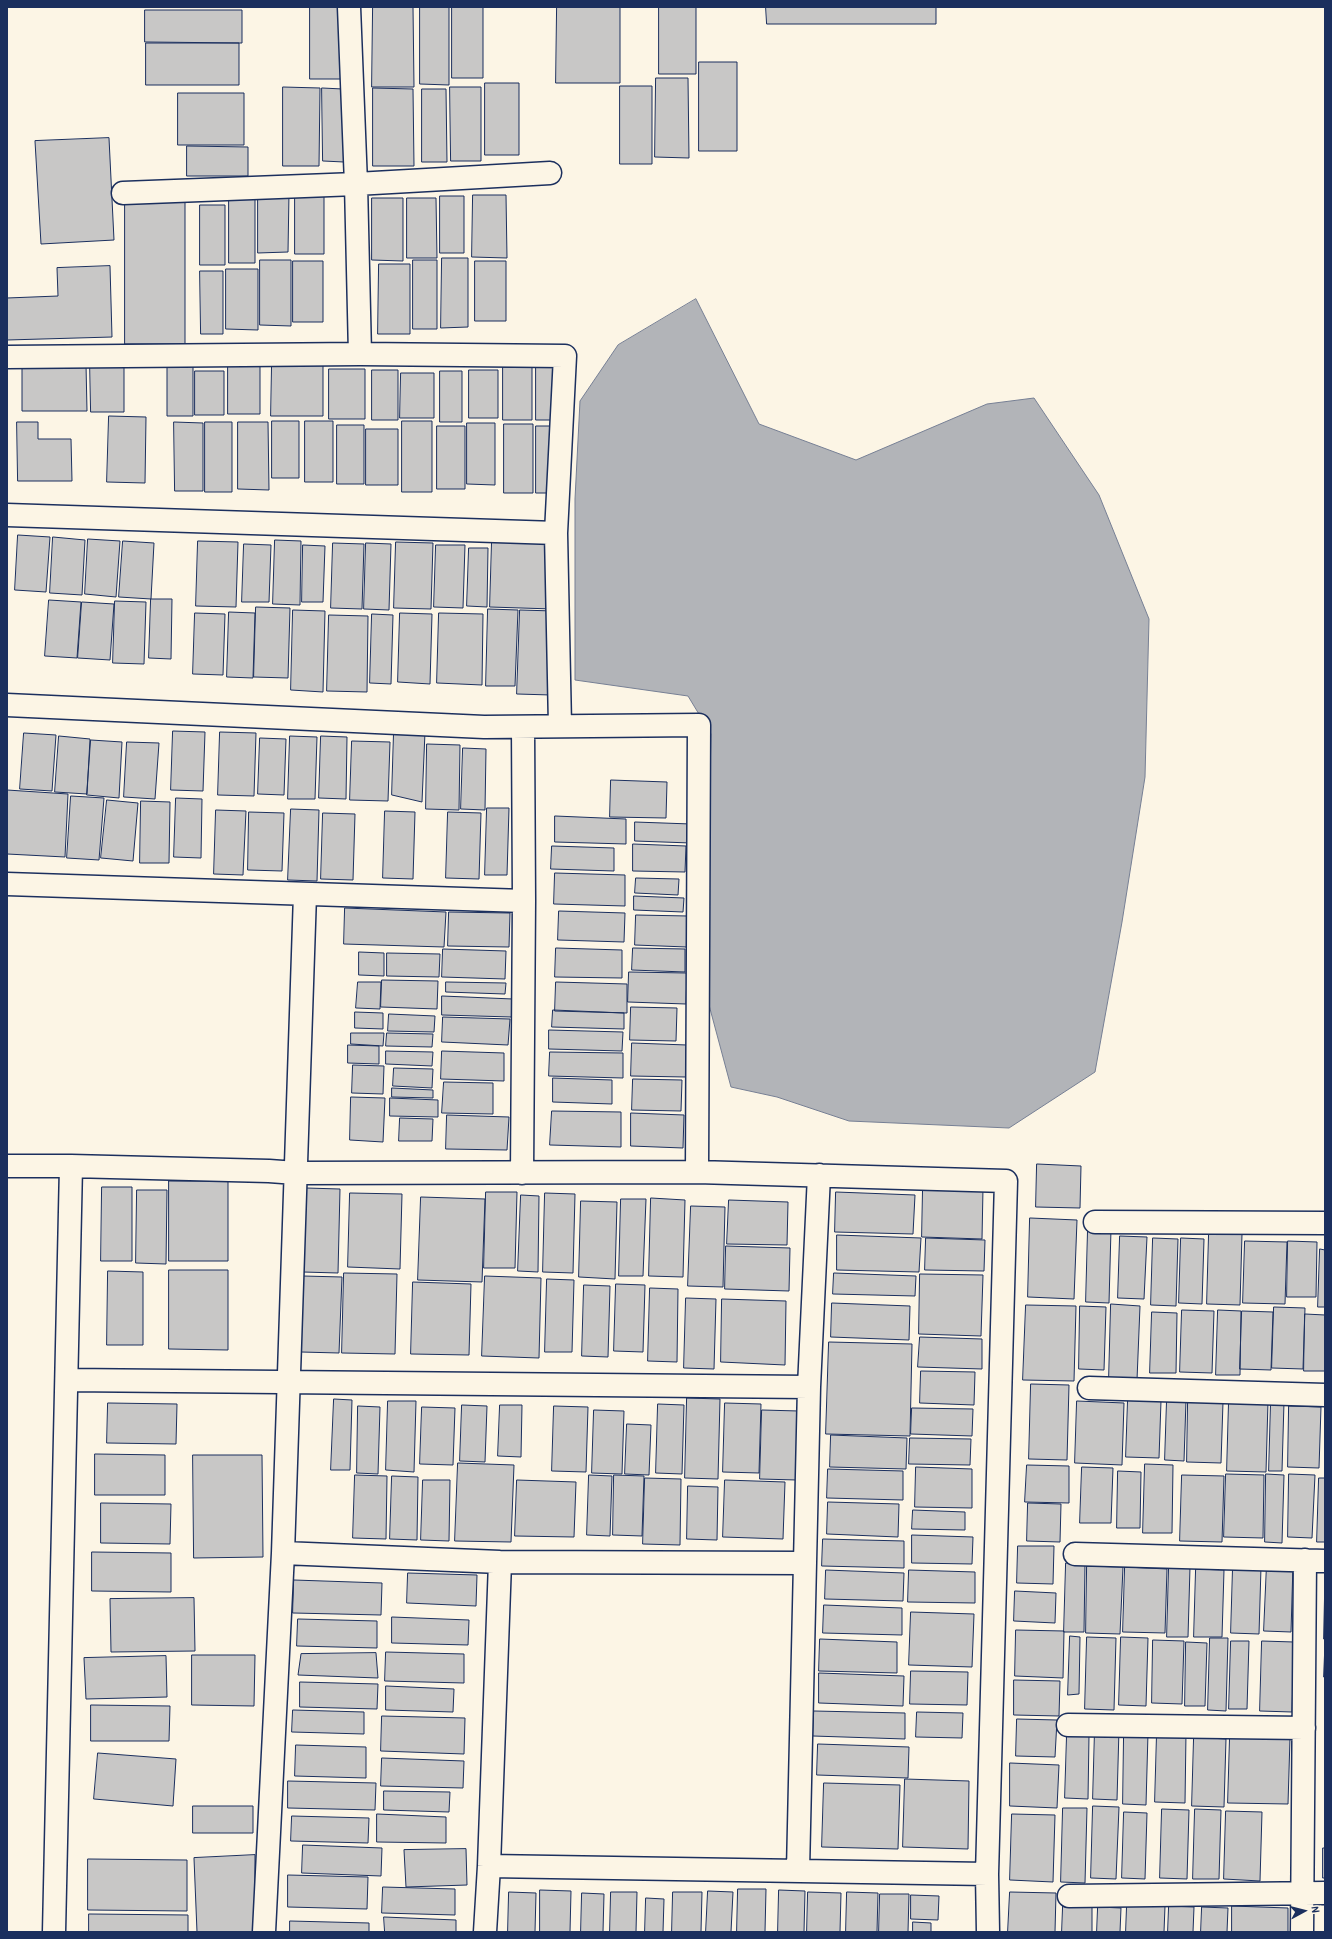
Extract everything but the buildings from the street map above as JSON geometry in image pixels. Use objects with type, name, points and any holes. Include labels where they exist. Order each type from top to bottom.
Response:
[{"type":"street","points":[[349,7],[356,184],[360,354]]},
{"type":"street","points":[[123,193],[356,184],[550,173]]},
{"type":"street","points":[[7,357],[360,354],[564,356],[556,533],[560,726]]},
{"type":"street","points":[[7,515],[556,533]]},
{"type":"street","points":[[7,705],[484,727],[699,725],[697,1172]]},
{"type":"street","points":[[522,1173],[524,901],[523,727]]},
{"type":"street","points":[[7,884],[524,901]]},
{"type":"street","points":[[264,1932],[283,1553],[305,894]]},
{"type":"street","points":[[7,1166],[71,1166],[296,1173],[697,1172],[1006,1181],[987,1874],[988,1932]]},
{"type":"street","points":[[54,1932],[68,1380],[71,1166]]},
{"type":"street","points":[[798,1870],[809,1388],[819,1175]]},
{"type":"street","points":[[1095,1222],[1325,1222]]},
{"type":"street","points":[[68,1380],[288,1381],[809,1388]]},
{"type":"street","points":[[1089,1388],[1325,1395]]},
{"type":"street","points":[[283,1553],[500,1562],[804,1563]]},
{"type":"street","points":[[1075,1554],[1315,1561],[1304,1728],[1302,1932]]},
{"type":"street","points":[[485,1932],[489,1866],[500,1562]]},
{"type":"street","points":[[1068,1725],[1304,1728]]},
{"type":"street","points":[[489,1866],[987,1874]]},
{"type":"street","points":[[1069,1896],[1303,1892],[1325,1893]]},
{"type":"shaded area","points":[[696,299],[759,424],[856,460],[987,404],[1034,398],[1099,495],[1149,619],[1145,777],[1122,922],[1095,1072],[1009,1128],[849,1121],[777,1097],[731,1087],[705,990],[711,734],[688,696],[575,680],[575,499],[580,401],[618,345]]}]
